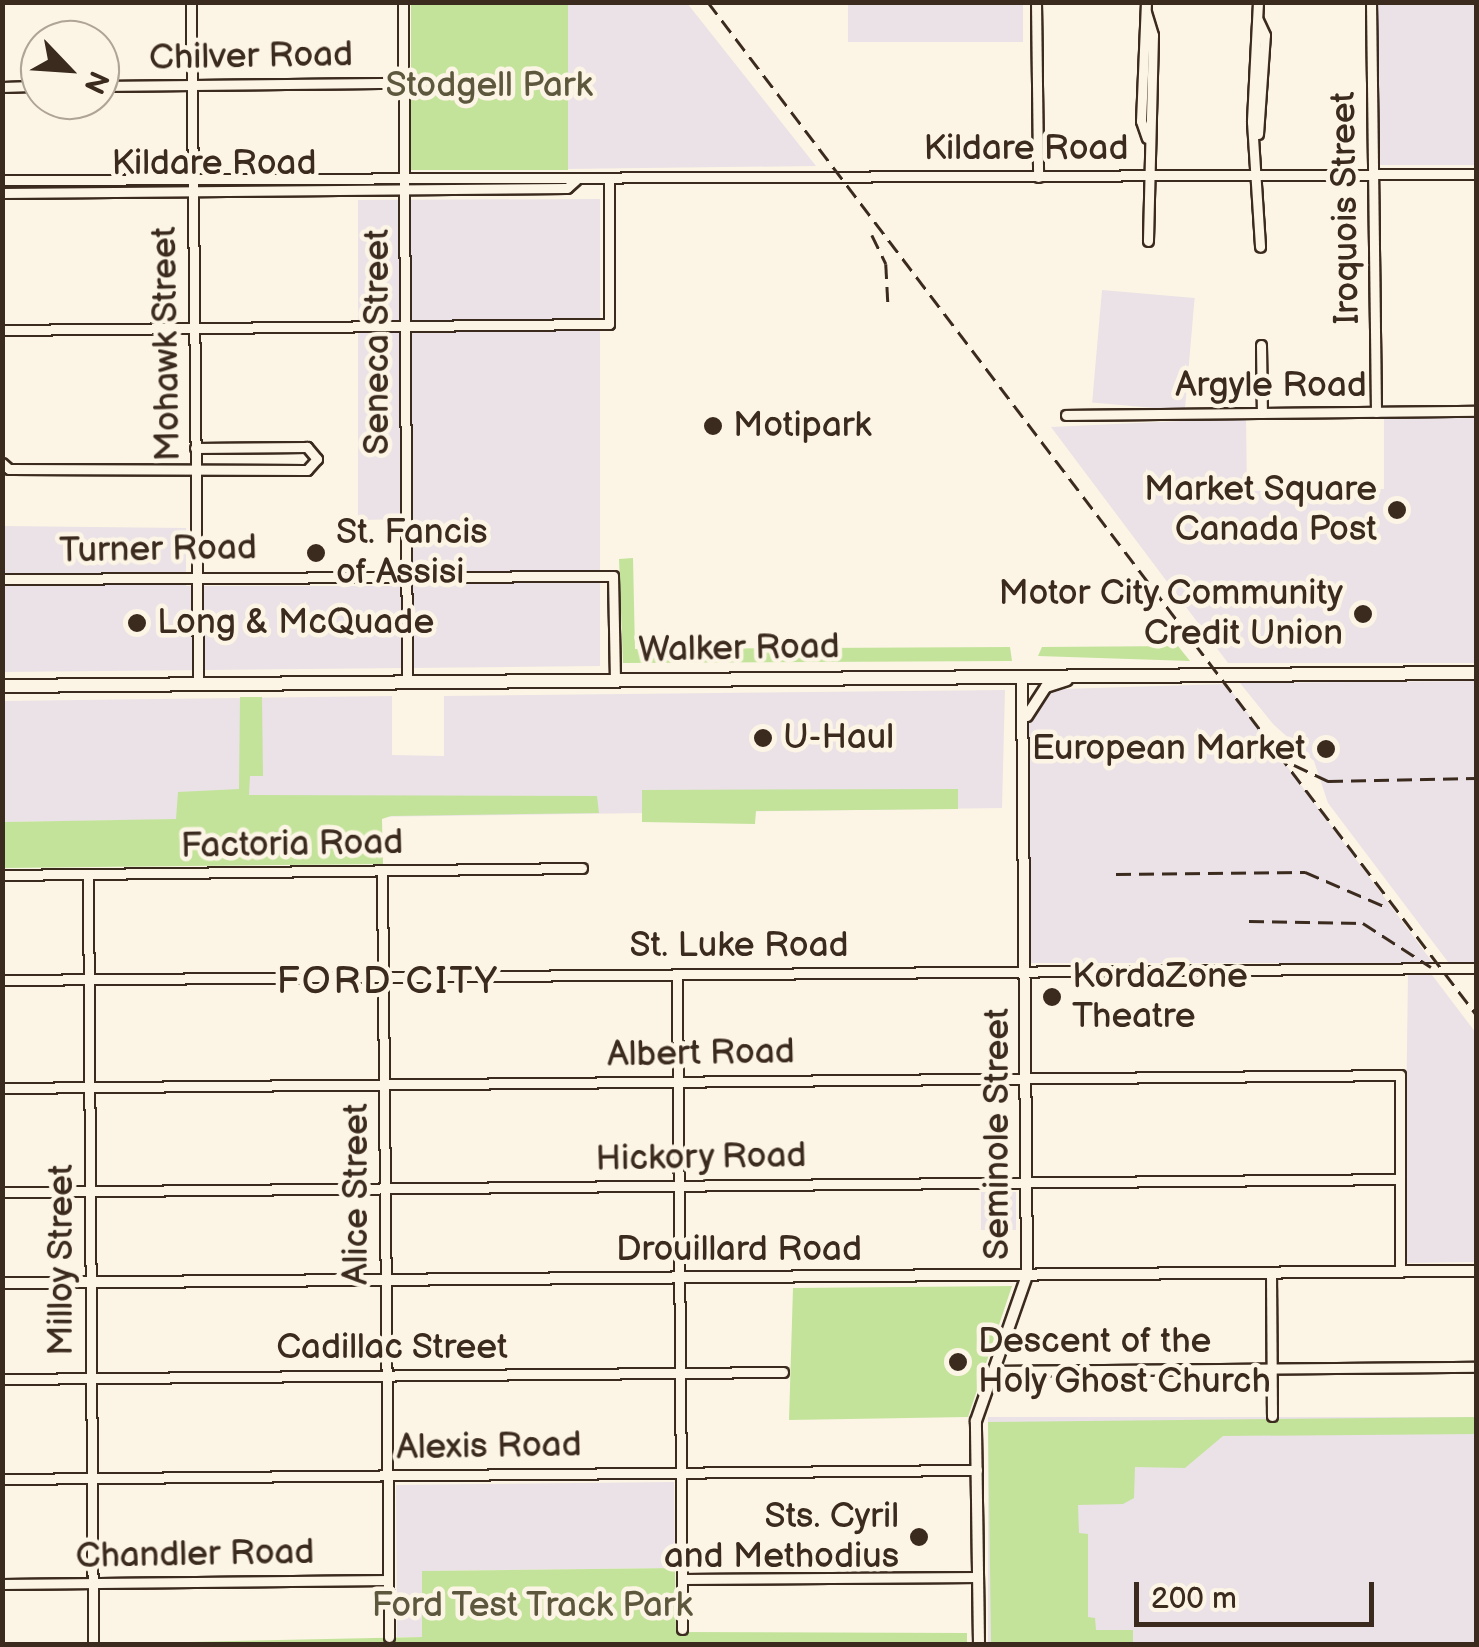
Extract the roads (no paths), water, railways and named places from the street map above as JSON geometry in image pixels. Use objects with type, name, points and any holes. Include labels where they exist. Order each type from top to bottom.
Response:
[{"type":"main road","name":"Walker Road","points":[[2,686],[1476,673]]},
{"type":"street","name":"Mohawk Street","points":[[191,2],[198,684]]},
{"type":"street","name":"Seneca Street","points":[[402,2],[407,682]]},
{"type":"street","points":[[1036,2],[1038,176]]},
{"type":"street","points":[[1258,2],[1258,20],[1265,35],[1258,134],[1260,247]]},
{"type":"street","name":"Iroquois Street","points":[[1372,2],[1376,412]]},
{"type":"street","points":[[1146,7],[1153,35],[1148,241]]},
{"type":"street","name":"Chilver Road","points":[[120,86],[403,83]]},
{"type":"street","name":"Kildare Road","points":[[2,180],[1476,174]]},
{"type":"street","name":"Kildare Road","points":[[89,179],[90,192]]},
{"type":"street","name":"Kildare Road","points":[[2,193],[568,188],[576,180]]},
{"type":"street","points":[[2,330],[608,324],[609,180]]},
{"type":"street","points":[[1261,345],[1262,413]]},
{"type":"street","name":"Argyle Road","points":[[1066,415],[1476,412]]},
{"type":"street","points":[[5,469],[307,470],[317,459],[306,448],[196,448]]},
{"type":"street","name":"Turner Road","points":[[2,579],[613,576],[615,680]]},
{"type":"street","points":[[1455,674],[1476,662]]},
{"type":"street","name":"Seminole Street","points":[[979,1644],[976,1421],[1027,1274],[1022,676]]},
{"type":"street","points":[[1024,727],[1046,688],[1078,676]]},
{"type":"street","name":"Factoria Road","points":[[2,875],[582,868]]},
{"type":"street","name":"Alice Street","points":[[382,872],[389,1637]]},
{"type":"street","name":"Milloy Street","points":[[88,875],[93,1644]]},
{"type":"street","name":"St. Luke Road","points":[[2,980],[1476,968]]},
{"type":"street","points":[[678,974],[682,1629]]},
{"type":"street","name":"Albert Road","points":[[2,1088],[1400,1075],[1400,1179]]},
{"type":"street","points":[[1400,1179],[1400,1272]]},
{"type":"street","name":"Hickory Road","points":[[2,1192],[1400,1179]]},
{"type":"street","name":"Drouillard Road","points":[[2,1283],[1476,1271]]},
{"type":"street","points":[[1271,1274],[1272,1416]]},
{"type":"street","points":[[992,1371],[1476,1366]]},
{"type":"street","name":"Cadillac Street","points":[[2,1378],[782,1372]]},
{"type":"street","name":"Alexis Road","points":[[2,1479],[976,1470]]},
{"type":"street","points":[[683,1579],[978,1577]]},
{"type":"street","name":"Chandler Road","points":[[2,1584],[388,1580]]},
{"type":"railway","points":[[708,2],[1476,1014]]},
{"type":"railway","points":[[872,235],[886,264],[888,303]]},
{"type":"railway","points":[[1294,765],[1328,781],[1476,778]]},
{"type":"railway","points":[[1116,874],[1305,872],[1388,908]]},
{"type":"railway","points":[[1249,921],[1363,923],[1431,967]]},
{"type":"place","name":"Motipark","points":[[713,426]]},
{"type":"place","name":"Market Square Canada Post","points":[[1397,510]]},
{"type":"place","name":"St. Fancis of Assisi","points":[[316,553]]},
{"type":"place","name":"Motor City Community Credit Union","points":[[1363,614]]},
{"type":"place","name":"Long & McQuade","points":[[137,623]]},
{"type":"place","name":"U-Haul","points":[[763,738]]},
{"type":"place","name":"European Market","points":[[1326,749]]},
{"type":"place","name":"KordaZone Theatre","points":[[1052,997]]},
{"type":"place","name":"Descent of the Holy Ghost Church","points":[[958,1362]]},
{"type":"place","name":"Sts. Cyril and Methodius","points":[[919,1537]]},
{"type":"district","name":"FORD CITY","points":[[388,982]]},
{"type":"park label","name":"Stodgell Park","points":[[489,86]]},
{"type":"park label","name":"Ford Test Track Park","points":[[532,1606]]}]
